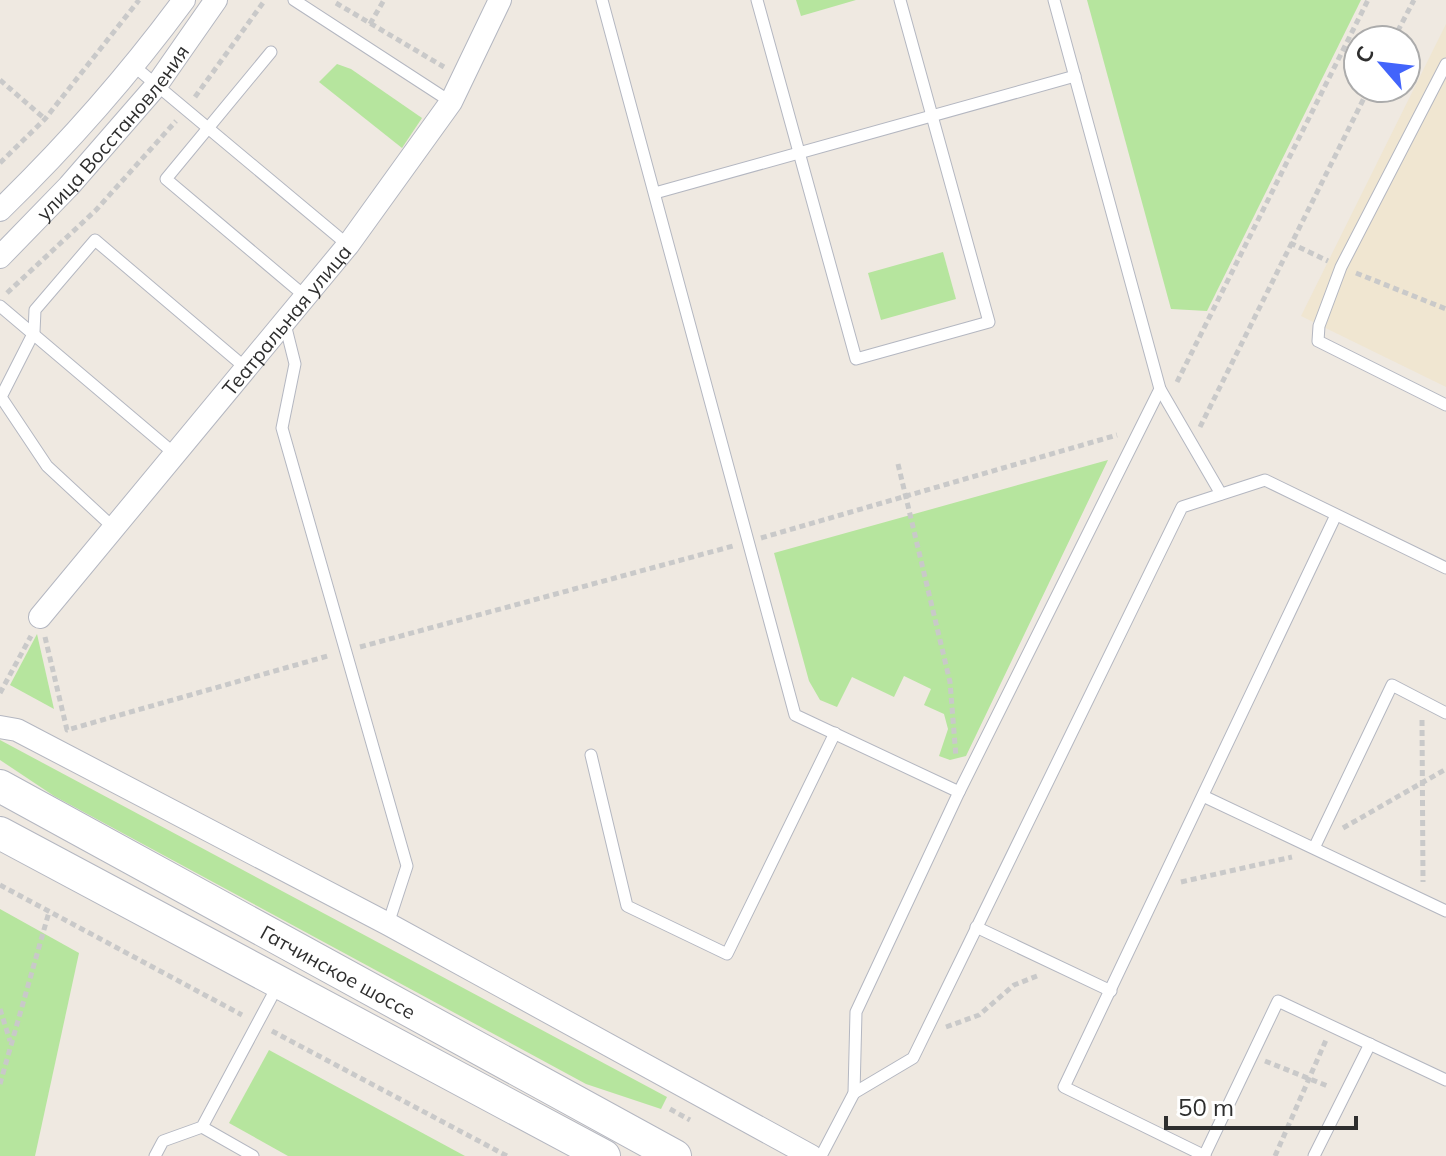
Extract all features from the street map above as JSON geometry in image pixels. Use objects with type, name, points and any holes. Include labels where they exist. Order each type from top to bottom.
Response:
[{"type":"main road","name":"Гатчинское шоссе","points":[[0,786],[675,1156]]},
{"type":"main road","name":"Гатчинское шоссе","points":[[0,833],[604,1156]]},
{"type":"street","name":"улица Восстановления","points":[[0,210],[61,151],[135,67],[184,0]]},
{"type":"street","name":"улица Восстановления","points":[[0,257],[69,186],[156,86],[216,0]]},
{"type":"street","name":"Театральная улица","points":[[40,617],[248,370],[348,245],[451,102],[500,0]]},
{"type":"street","points":[[0,727],[17,730],[388,924],[811,1156]]},
{"type":"lane","points":[[294,0],[451,102]]},
{"type":"lane","points":[[602,0],[795,715],[959,792]]},
{"type":"lane","points":[[757,0],[856,359],[989,322],[900,0]]},
{"type":"lane","points":[[1054,0],[1160,389],[1221,494]]},
{"type":"lane","points":[[271,52],[166,179],[307,297]]},
{"type":"lane","points":[[1446,64],[1341,267],[1319,326],[1318,341],[1446,405]]},
{"type":"lane","points":[[135,67],[348,245]]},
{"type":"lane","points":[[655,193],[1075,76]]},
{"type":"lane","points":[[115,529],[47,466],[1,397],[34,332],[35,310],[95,240],[248,370]]},
{"type":"lane","points":[[0,306],[176,455]]},
{"type":"lane","points":[[285,324],[295,364],[282,428],[407,866],[388,924]]},
{"type":"lane","points":[[821,1156],[854,1093],[856,1012],[959,792],[1160,389]]},
{"type":"lane","points":[[854,1093],[913,1058],[1182,507],[1265,480],[1446,568]]},
{"type":"lane","points":[[1336,515],[1064,1087],[1204,1156],[1278,1001],[1446,1080]]},
{"type":"lane","points":[[1310,844],[1392,685],[1446,713]]},
{"type":"lane","points":[[591,755],[627,906],[727,954],[835,733]]},
{"type":"lane","points":[[1203,796],[1442,909],[1446,894]]},
{"type":"lane","points":[[976,927],[1111,991]]},
{"type":"lane","points":[[155,1156],[163,1141],[202,1127],[281,981]]},
{"type":"lane","points":[[1314,1156],[1370,1044]]},
{"type":"lane","points":[[202,1127],[253,1156]]},
{"type":"path","points":[[0,163],[45,119],[139,0]]},
{"type":"path","points":[[0,299],[96,210],[185,110],[265,0]]},
{"type":"path","points":[[332,0],[463,77]]},
{"type":"path","points":[[358,42],[384,0]]},
{"type":"path","points":[[1168,401],[1368,0]]},
{"type":"path","points":[[1401,24],[1414,0]]},
{"type":"path","points":[[0,80],[45,119]]},
{"type":"path","points":[[1193,443],[1361,104]]},
{"type":"path","points":[[1290,243],[1446,309]]},
{"type":"path","points":[[40,617],[67,730],[748,542],[1141,428]]},
{"type":"path","points":[[898,464],[950,682],[959,792]]},
{"type":"path","points":[[0,693],[40,617]]},
{"type":"path","points":[[1421,700],[1423,899]]},
{"type":"path","points":[[1161,886],[1296,856],[1310,844],[1446,769]]},
{"type":"path","points":[[0,1084],[49,912]]},
{"type":"path","points":[[923,1036],[979,1015],[1014,985],[1060,967]]},
{"type":"path","points":[[0,1009],[10,1042]]},
{"type":"path","points":[[1275,1156],[1332,1026]]},
{"type":"path","points":[[1252,1056],[1345,1094]]},
{"type":"shaded area","points":[[1446,24],[1446,387],[1301,316],[1406,104],[1422,104],[1422,72]]},
{"type":"green space","points":[[796,0],[856,0],[801,16]]},
{"type":"green space","points":[[1087,0],[1361,0],[1349,24],[1342,24],[1342,38],[1207,311],[1171,309]]},
{"type":"green space","points":[[337,64],[351,69],[422,118],[402,148],[319,82]]},
{"type":"green space","points":[[943,252],[956,299],[881,320],[868,273]]},
{"type":"green space","points":[[1108,460],[966,756],[950,760],[939,756],[948,729],[944,714],[924,705],[931,689],[904,676],[894,697],[852,677],[837,707],[820,700],[809,681],[774,553]]},
{"type":"green space","points":[[37,634],[54,709],[10,685]]},
{"type":"green space","points":[[0,740],[667,1097],[661,1109],[586,1084],[54,796],[0,760]]},
{"type":"green space","points":[[0,909],[79,953],[35,1156],[0,1156]]},
{"type":"green space","points":[[269,1050],[465,1156],[288,1156],[229,1123]]}]
